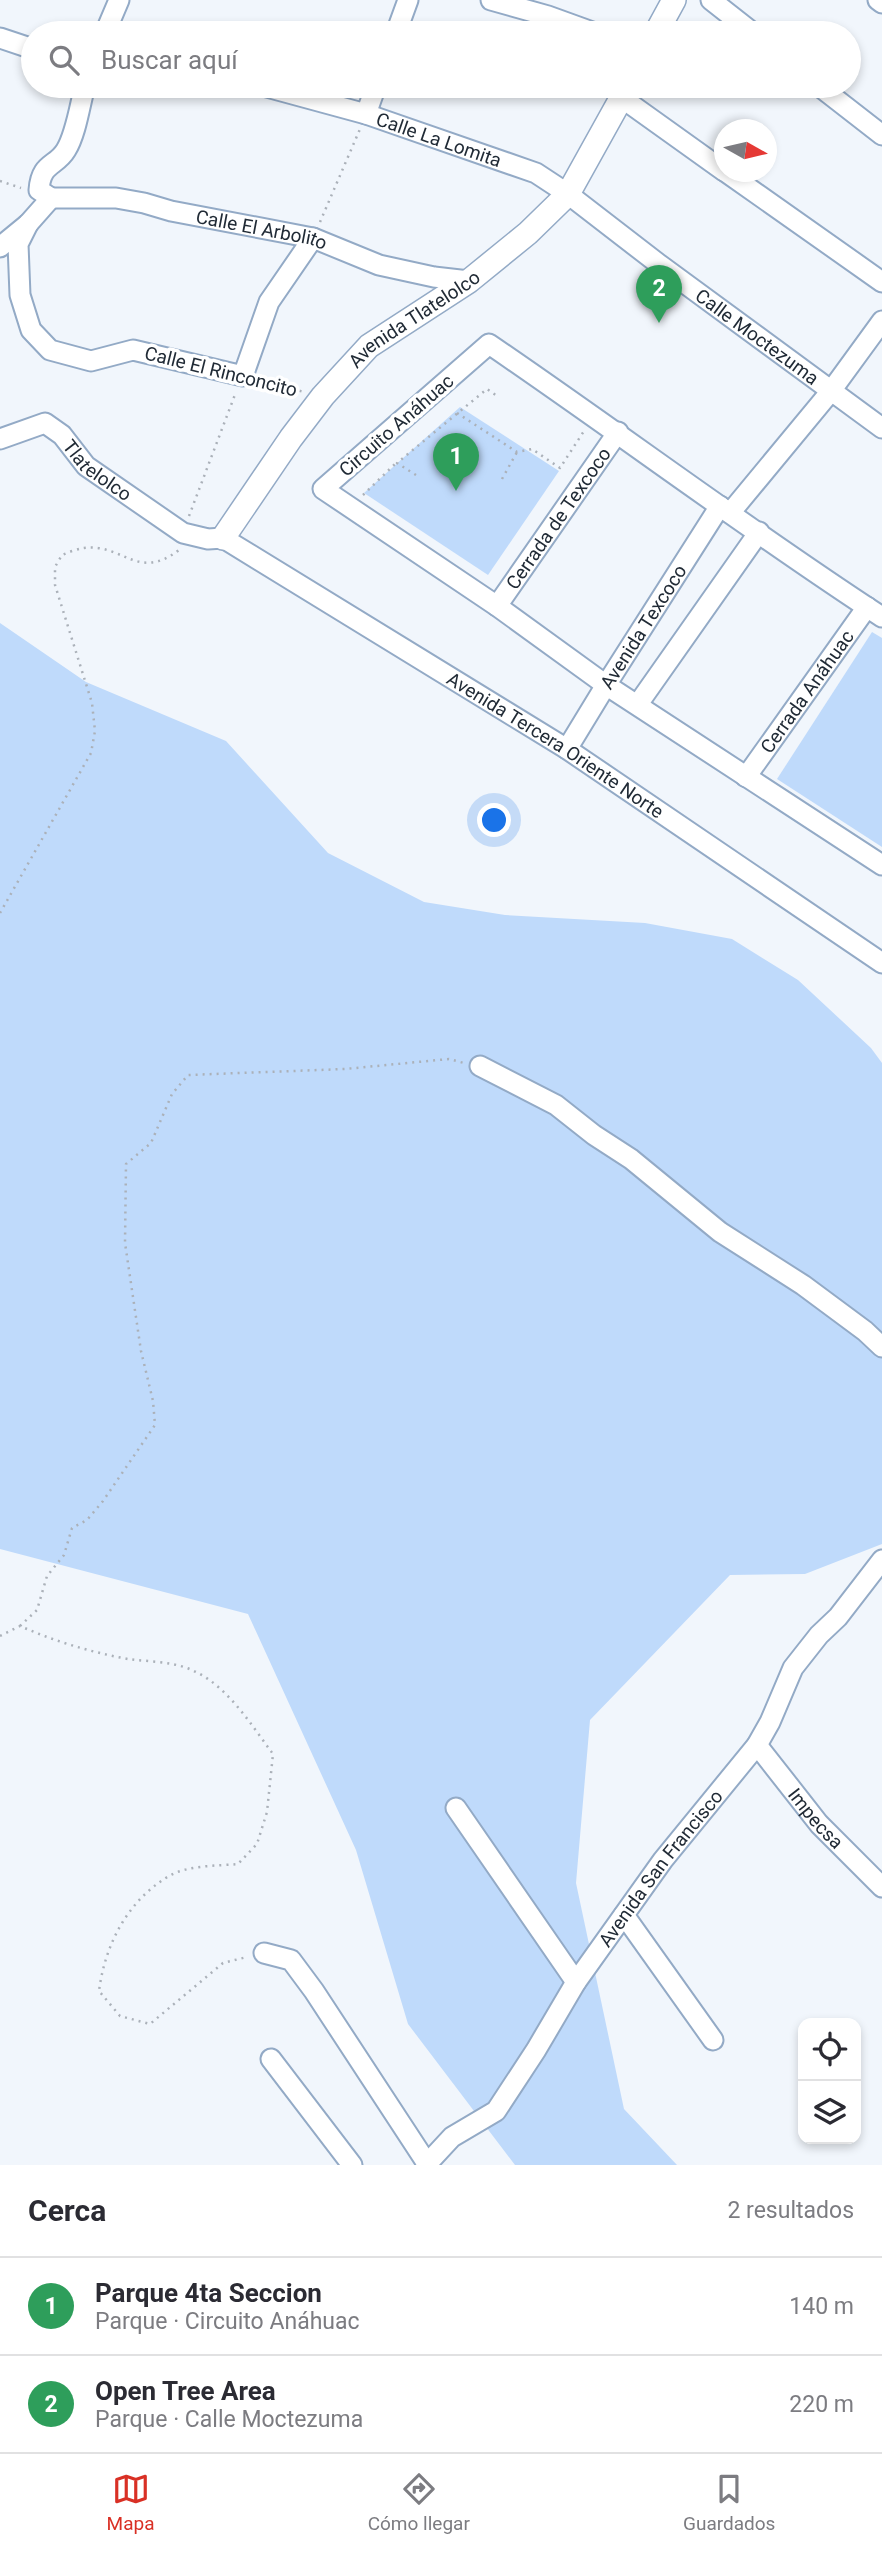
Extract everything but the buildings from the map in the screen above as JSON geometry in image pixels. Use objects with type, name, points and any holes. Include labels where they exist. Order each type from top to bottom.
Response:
[{"type":"street","points":[[110,21],[119,0]]},
{"type":"street","points":[[400,21],[408,0]]},
{"type":"street","points":[[491,0],[562,21]]},
{"type":"street","points":[[663,21],[674,0]]},
{"type":"street","points":[[711,0],[738,21]]},
{"type":"street","points":[[0,38],[21,45]]},
{"type":"street","points":[[0,247],[28,224],[51,198],[39,190],[40,182],[48,165],[65,152],[81,98]]},
{"type":"street","name":"Calle La Lomita","points":[[307,98],[366,114],[536,173],[568,194]]},
{"type":"street","points":[[366,114],[372,98]]},
{"type":"street","name":"Avenida Tlatelolco","points":[[223,538],[291,438],[323,396],[369,346],[469,281],[528,233],[568,194],[622,98]]},
{"type":"street","points":[[633,98],[714,162]]},
{"type":"street","points":[[834,98],[882,135]]},
{"type":"street","points":[[741,182],[882,282]]},
{"type":"street","name":"Calle Moctezuma","points":[[568,194],[882,428]]},
{"type":"street","name":"Calle El Arbolito","points":[[51,198],[116,198],[144,203],[171,211],[313,238],[379,265],[434,277],[469,281]]},
{"type":"street","name":"Calle El Rinconcito","points":[[28,224],[18,244],[20,295],[32,330],[50,351],[91,361],[134,350],[243,376]]},
{"type":"street","points":[[243,376],[269,302],[313,238]]},
{"type":"street","name":"Avenida Texcoco","points":[[567,749],[606,685],[725,510],[831,391],[882,321]]},
{"type":"street","name":"Circuito Anáhuac","points":[[874,612],[759,532],[614,438],[489,344],[323,489],[497,606],[606,685],[882,865]]},
{"type":"street","name":"Tlatelolco","points":[[0,439],[45,423],[62,435],[86,467],[189,535]]},
{"type":"street","name":"Cerrada de Texcoco","points":[[497,606],[614,438]]},
{"type":"street","points":[[638,704],[759,532]]},
{"type":"street","points":[[189,535],[223,538]]},
{"type":"street","name":"Avenida Tercera Oriente Norte","points":[[223,538],[567,749],[881,961]]},
{"type":"street","name":"Cerrada Anáhuac","points":[[746,777],[874,612]]},
{"type":"street","points":[[480,1066],[556,1105],[594,1135],[631,1159],[720,1232],[803,1285],[882,1347]]},
{"type":"street","name":"Avenida San Francisco","points":[[427,2164],[452,2137],[496,2111],[576,1982],[663,1860],[757,1745],[793,1668],[819,1635],[838,1617],[882,1560]]},
{"type":"street","name":"Impecsa","points":[[757,1745],[819,1824],[882,1887]]},
{"type":"street","points":[[456,1808],[576,1982]]},
{"type":"street","points":[[624,1915],[713,2039]]},
{"type":"street","points":[[264,1954],[291,1960],[299,1970],[427,2164]]},
{"type":"street","points":[[271,2059],[352,2165]]},
{"type":"path","points":[[313,238],[366,114]]},
{"type":"path","points":[[0,913],[91,753],[95,731],[92,703],[55,585],[55,567],[62,555],[86,547],[142,564],[164,561],[189,535],[243,376]]},
{"type":"path","name":"Calle El Rinconcito","points":[[243,376],[323,396]]},
{"type":"path","points":[[350,507],[397,463],[487,389],[497,396]]},
{"type":"path","points":[[457,413],[517,453]]},
{"type":"path","points":[[502,479],[517,453],[532,449],[560,468],[587,426],[614,438]]},
{"type":"path","points":[[397,463],[416,475]]},
{"type":"path","points":[[0,1636],[20,1626],[37,1610],[47,1577],[64,1555],[72,1528],[87,1520],[103,1501],[155,1425],[125,1243],[126,1164],[151,1143],[172,1094],[188,1075],[345,1069],[449,1059],[480,1066]]},
{"type":"path","points":[[20,1626],[55,1642],[196,1671],[222,1691],[274,1754],[268,1812],[257,1844],[238,1864],[170,1875],[142,1897],[121,1922],[103,1962],[99,1991],[120,2016],[150,2024],[223,1963],[264,1954]]},
{"type":"shaded area","points":[[460,407],[559,471],[488,575],[364,493]]},
{"type":"shaded area","points":[[0,623],[86,682],[226,741],[328,853],[424,902],[505,915],[645,923],[732,939],[798,980],[871,1048],[882,1063],[882,1544],[805,1574],[730,1575],[590,1720],[576,1883],[624,2109],[677,2165],[515,2165],[408,2024],[356,1850],[248,1614],[0,1549]]},
{"type":"shaded area","points":[[872,632],[882,638],[882,847],[777,779]]},
{"type":"place","name":"Open Tree Area","points":[[659,323]]},
{"type":"place","name":"Parque 4ta Seccion","points":[[456,491]]}]
